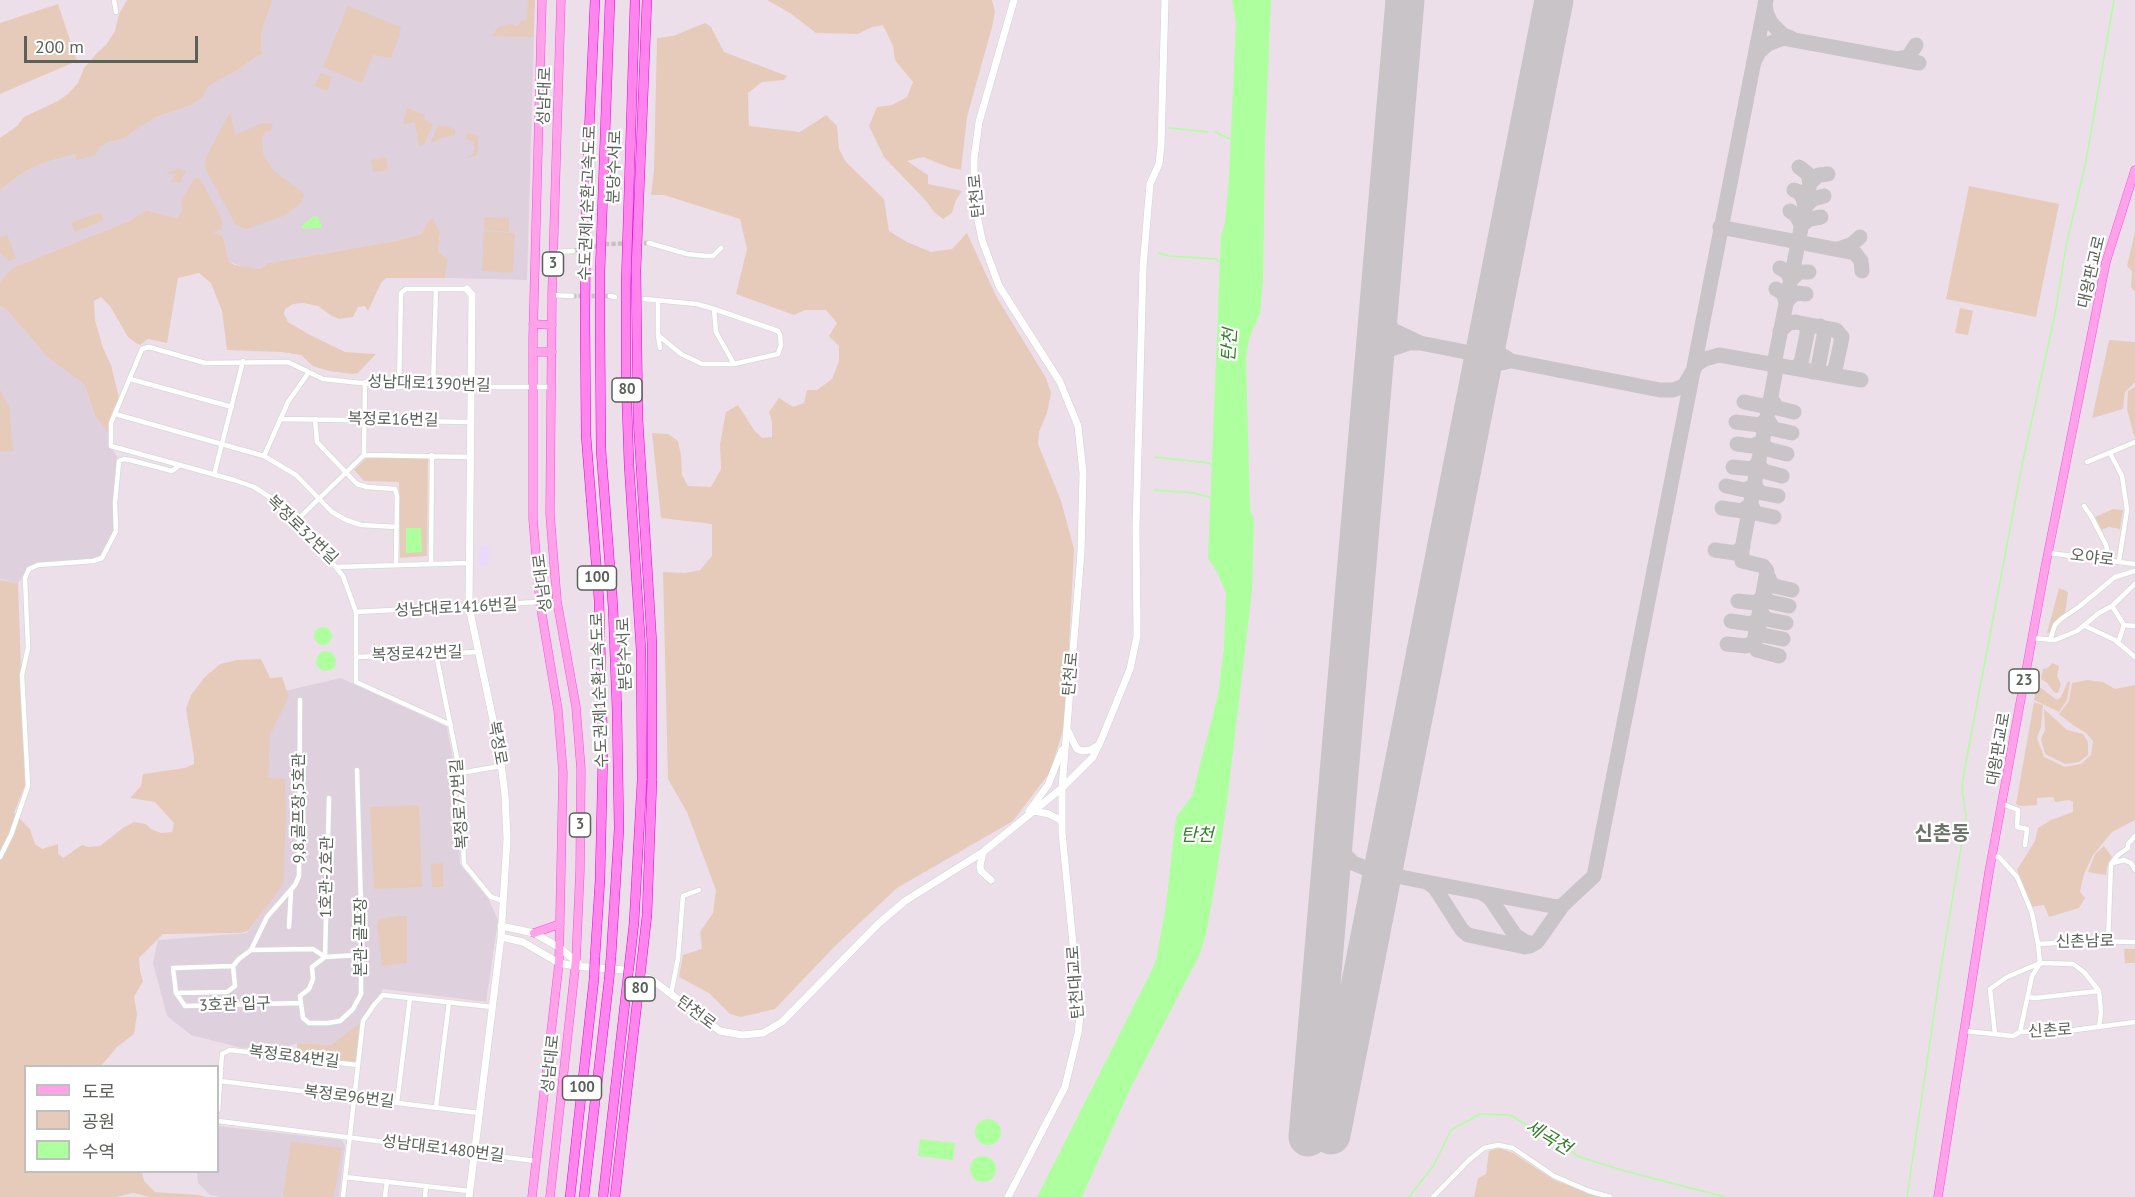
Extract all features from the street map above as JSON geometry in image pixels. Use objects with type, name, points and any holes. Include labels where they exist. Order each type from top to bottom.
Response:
[{"type":"highway","name":"수도권제1순환고속도로","points":[[570,1197],[594,979],[600,880],[603,751],[598,600],[586,435],[585,200],[595,0]]},
{"type":"highway","name":"수도권제1순환고속도로","points":[[584,1197],[612,957],[619,829],[613,607],[601,450],[600,272],[610,0]]},
{"type":"highway","name":"분당수서로","points":[[603,1197],[634,923],[647,780],[628,465],[626,379],[626,284],[635,0]]},
{"type":"highway","name":"분당수서로","points":[[615,1197],[647,915],[647,780],[652,644],[638,419],[636,270],[647,0]]},
{"type":"main road","name":"성남대로","points":[[532,1197],[559,963],[563,773],[558,710],[540,603],[533,519],[533,324],[542,0]]},
{"type":"main road","name":"성남대로","points":[[550,1197],[577,964],[581,769],[576,707],[557,601],[550,514],[552,294],[561,0]]},
{"type":"main road","name":"대왕판교로","points":[[1938,1197],[1993,856],[2032,638],[2106,262],[2135,170]]},
{"type":"main road","points":[[533,324],[552,325]]},
{"type":"main road","points":[[533,352],[552,352]]},
{"type":"main road","points":[[534,933],[560,924]]},
{"type":"street","points":[[114,0],[116,12]]},
{"type":"street","name":"탄천로","points":[[559,963],[623,970],[651,979],[720,1031],[742,1035],[764,1033],[782,1023],[878,924],[905,901],[983,852],[1062,788],[1082,530],[1083,473],[1078,426],[1060,382],[999,286],[982,240],[974,200],[974,159],[979,122],[1014,0]]},
{"type":"street","points":[[1062,788],[1093,757],[1099,745],[1130,669],[1138,624],[1136,527],[1143,267],[1150,184],[1159,164],[1161,145],[1165,0]]},
{"type":"street","points":[[648,243],[687,254],[705,256],[713,256],[721,248]]},
{"type":"street","points":[[554,252],[573,250]]},
{"type":"street","points":[[399,387],[401,292],[406,289],[467,290]]},
{"type":"street","points":[[433,387],[436,290]]},
{"type":"street","name":"복정로","points":[[467,290],[472,295],[469,607],[499,748],[505,795],[507,839],[501,937],[469,1194]]},
{"type":"street","points":[[552,294],[572,296]]},
{"type":"street","points":[[644,299],[697,304],[714,309],[778,331],[781,345],[778,354],[734,364],[702,364],[681,354],[658,335]]},
{"type":"street","points":[[658,301],[660,348]]},
{"type":"street","points":[[714,309],[713,321],[716,332],[734,364]]},
{"type":"street","name":"성남대로1390번길","points":[[111,446],[111,423],[142,349],[149,347],[205,363],[288,362],[322,379],[399,387],[552,387]]},
{"type":"street","points":[[214,475],[243,361]]},
{"type":"street","points":[[264,456],[288,402],[309,372]]},
{"type":"street","points":[[130,379],[232,407]]},
{"type":"street","points":[[364,455],[365,382]]},
{"type":"street","points":[[115,414],[264,456],[296,475],[332,512],[346,520],[361,525],[397,526]]},
{"type":"street","name":"복정로16번길","points":[[280,419],[471,422]]},
{"type":"street","points":[[315,419],[317,442],[357,484],[395,489],[396,565]]},
{"type":"street","points":[[2087,462],[2135,442]]},
{"type":"street","name":"복정로32번길","points":[[111,446],[254,487],[276,501],[336,567],[469,563]]},
{"type":"street","points":[[2110,453],[2122,476],[2127,511],[2119,561]]},
{"type":"street","points":[[295,522],[364,455],[471,457]]},
{"type":"street","points":[[431,564],[432,455]]},
{"type":"street","points":[[0,857],[11,835],[28,786],[22,675],[28,648],[24,585],[29,569],[38,565],[93,561],[102,558],[116,531],[115,503],[119,461],[130,460],[172,471],[180,465]]},
{"type":"street","points":[[2084,506],[2106,545],[2110,561]]},
{"type":"street","points":[[2127,511],[2135,512]]},
{"type":"street","name":"오야로","points":[[2049,553],[2119,561],[2135,567]]},
{"type":"street","points":[[336,567],[342,576],[356,612],[356,682],[451,725]]},
{"type":"street","points":[[2050,640],[2055,626],[2061,619],[2115,577],[2135,567]]},
{"type":"street","points":[[2032,638],[2055,640],[2085,626],[2135,585]]},
{"type":"street","name":"성남대로1416번길","points":[[356,612],[557,601]]},
{"type":"street","points":[[2112,606],[2124,625]]},
{"type":"street","points":[[2124,625],[2135,626]]},
{"type":"street","points":[[2118,643],[2124,625]]},
{"type":"street","points":[[2085,626],[2118,643],[2135,657]]},
{"type":"street","name":"복정로42번길","points":[[356,657],[478,652]]},
{"type":"street","name":"복정로72번길","points":[[436,654],[460,773],[464,864],[490,897],[504,901]]},
{"type":"street","name":"9,8,골프장,5호관","points":[[233,966],[239,958],[251,950],[267,917],[295,885],[299,876],[300,700]]},
{"type":"street","points":[[1066,729],[1077,749],[1090,750],[1099,745]]},
{"type":"street","points":[[1018,825],[1048,785],[1064,745]]},
{"type":"street","points":[[460,773],[501,766]]},
{"type":"street","name":"본관-골프장","points":[[301,1003],[303,1018],[309,1023],[340,1021],[353,1009],[361,994],[357,770]]},
{"type":"street","name":"탄천대교로","points":[[1008,1197],[1062,1093],[1073,1060],[1078,1034],[1080,1015],[1062,832],[1062,788]]},
{"type":"street","name":"1호관-2호관","points":[[325,957],[329,798]]},
{"type":"street","points":[[2003,804],[2018,810],[2017,828],[2027,830],[2025,845]]},
{"type":"street","points":[[1034,812],[1049,814],[1062,821]]},
{"type":"street","points":[[2108,941],[2111,864],[2128,848],[2128,844],[2135,836]]},
{"type":"street","points":[[983,852],[981,871],[991,880]]},
{"type":"street","points":[[1993,856],[1999,857],[2017,877],[2032,913],[2038,944]]},
{"type":"street","points":[[2111,864],[2116,860],[2124,860],[2131,863],[2135,870]]},
{"type":"street","points":[[289,927],[291,890]]},
{"type":"street","points":[[671,994],[678,958],[683,896],[699,890]]},
{"type":"street","points":[[501,926],[534,933],[560,948],[577,964]]},
{"type":"street","points":[[2028,933],[2037,932]]},
{"type":"street","points":[[501,937],[524,942],[559,963]]},
{"type":"street","name":"신촌남로","points":[[1995,1034],[1990,988],[2007,977],[2040,963],[2038,944],[2135,942]]},
{"type":"street","points":[[251,950],[313,950],[325,957],[360,955]]},
{"type":"street","points":[[301,1003],[300,996],[309,989],[313,979],[312,967],[325,957]]},
{"type":"street","points":[[2020,1032],[2032,976],[2040,963],[2073,964],[2084,972],[2099,991],[2099,1027]]},
{"type":"street","points":[[233,966],[235,986],[226,992],[176,993],[173,968],[233,966]]},
{"type":"street","points":[[2028,997],[2099,991]]},
{"type":"street","name":"3호관 입구","points":[[176,993],[185,1006],[301,1003]]},
{"type":"street","name":"복정로84번길","points":[[351,1137],[363,1021],[383,995],[492,1007]]},
{"type":"street","points":[[397,1103],[410,998]]},
{"type":"street","points":[[436,1107],[449,1002]]},
{"type":"street","name":"신촌로","points":[[1965,1031],[2013,1036],[2020,1032],[2044,1032],[2135,1022]]},
{"type":"street","name":"복정로84번길","points":[[220,1081],[222,1053],[230,1050],[357,1065]]},
{"type":"street","points":[[219,1096],[220,1081]]},
{"type":"street","name":"복정로96번길","points":[[220,1081],[479,1113]]},
{"type":"street","name":"성남대로1480번길","points":[[219,1121],[536,1161]]},
{"type":"street","points":[[343,1197],[351,1137]]},
{"type":"street","points":[[1433,1197],[1484,1148],[1498,1145],[1513,1148],[1554,1176],[1610,1197]]},
{"type":"street","points":[[345,1177],[426,1186],[469,1194]]},
{"type":"street","points":[[385,1197],[387,1181]]},
{"type":"street","points":[[425,1197],[426,1186]]},
{"type":"shaded area","points":[[273,0],[535,0],[527,280],[445,278],[448,259],[438,252],[440,233],[427,223],[421,234],[395,241],[269,263],[260,269],[244,267],[229,262],[223,236],[148,210],[129,221],[12,268],[0,282],[0,190],[24,172],[43,163],[75,154],[76,160],[109,142],[123,139],[154,118],[189,106],[207,86],[262,55],[261,33]]},
{"type":"shaded area","points":[[0,306],[6,309],[48,358],[84,384],[95,416],[108,431],[110,443],[119,461],[115,503],[117,526],[102,558],[93,561],[46,564],[29,569],[18,583],[0,579]]},
{"type":"shaded area","points":[[479,547],[489,547],[488,566],[479,566]]},
{"type":"shaded area","points":[[341,678],[447,727],[456,778],[460,864],[489,900],[498,920],[486,1002],[383,989],[361,1022],[331,1045],[297,1043],[287,1047],[242,1048],[191,1035],[167,1016],[153,963],[158,940],[247,933],[283,884],[261,752],[276,693]]},
{"type":"shaded area","points":[[219,1126],[342,1140],[345,1146],[339,1197],[221,1197],[210,1195],[198,1183],[197,1173],[219,1173]]},
{"type":"green space","points":[[127,0],[273,0],[261,33],[262,55],[208,86],[203,97],[189,106],[154,118],[123,139],[109,142],[100,147],[95,155],[76,160],[75,154],[43,163],[24,172],[0,190],[0,138],[17,126],[24,117],[68,94],[78,83],[84,68],[106,45],[115,31],[119,14]]},
{"type":"green space","points":[[528,0],[535,0],[533,37],[492,36],[498,27],[513,23],[513,26],[519,26],[520,22],[527,19]]},
{"type":"green space","points":[[767,0],[992,0],[995,12],[967,117],[961,170],[923,157],[907,161],[928,175],[928,184],[962,191],[952,213],[943,219],[934,212],[884,157],[869,126],[877,107],[892,105],[907,97],[913,82],[895,60],[893,46],[883,25],[872,27],[858,34],[816,33],[790,13]]},
{"type":"green space","points":[[58,4],[77,61],[0,94],[0,23]]},
{"type":"green space","points":[[348,6],[401,27],[391,58],[373,55],[362,83],[323,67]]},
{"type":"green space","points":[[705,23],[711,27],[724,52],[787,76],[784,80],[762,82],[748,93],[749,126],[800,132],[826,115],[837,126],[839,149],[846,162],[884,199],[889,231],[931,252],[952,249],[967,233],[996,296],[1046,378],[1051,393],[1047,413],[1039,432],[1038,444],[1061,501],[1074,549],[1065,724],[1050,772],[1013,821],[897,888],[834,947],[775,1009],[741,1017],[730,1014],[709,993],[679,977],[683,955],[702,949],[700,932],[713,913],[716,890],[687,812],[668,779],[663,572],[685,573],[700,570],[712,556],[712,524],[661,518],[652,433],[668,434],[678,441],[682,475],[688,486],[711,487],[721,469],[720,444],[726,412],[738,405],[762,438],[772,437],[769,412],[779,398],[793,407],[804,403],[807,390],[817,390],[832,379],[839,361],[839,346],[829,336],[837,323],[826,310],[805,310],[794,315],[736,294],[747,249],[740,219],[664,195],[651,195],[654,170],[657,38],[673,36]]},
{"type":"green space","points":[[321,73],[332,77],[327,91],[314,86]]},
{"type":"green space","points":[[407,108],[425,115],[424,120],[433,124],[424,145],[419,146],[415,122],[403,124]]},
{"type":"green space","points":[[230,112],[235,135],[262,123],[273,123],[271,131],[265,132],[262,137],[263,154],[274,171],[304,194],[301,203],[283,216],[247,229],[236,225],[205,168],[206,157]]},
{"type":"green space","points":[[438,125],[455,129],[455,135],[438,139],[430,144]]},
{"type":"green space","points":[[467,132],[478,136],[478,151],[476,156],[465,158],[472,155],[475,149],[473,142],[466,138]]},
{"type":"green space","points":[[386,157],[388,170],[373,172],[371,160]]},
{"type":"green space","points":[[178,169],[186,171],[180,182],[170,182],[177,174],[165,173]]},
{"type":"green space","points":[[198,178],[222,220],[222,229],[213,232],[223,236],[229,262],[235,265],[260,269],[269,263],[395,241],[421,234],[433,218],[440,233],[438,252],[448,259],[445,278],[386,278],[381,283],[368,311],[365,306],[358,307],[353,317],[339,319],[318,306],[303,303],[293,304],[285,309],[284,314],[288,322],[310,335],[345,352],[376,354],[358,373],[353,374],[313,366],[301,355],[227,350],[222,311],[211,283],[199,273],[178,278],[167,343],[148,339],[140,345],[136,343],[128,337],[110,306],[101,297],[94,301],[95,320],[103,348],[111,365],[119,398],[111,415],[109,433],[95,416],[84,384],[48,358],[6,309],[0,306],[0,282],[12,268],[129,221],[147,210],[177,219],[183,210],[182,200],[194,179]]},
{"type":"green space","points":[[1969,186],[2059,204],[2036,317],[1946,299]]},
{"type":"green space","points":[[100,212],[104,220],[75,232],[71,223]]},
{"type":"green space","points":[[485,217],[509,218],[509,232],[484,230]]},
{"type":"green space","points":[[484,231],[515,233],[513,273],[482,271]]},
{"type":"green space","points":[[2135,232],[2135,292],[2131,287],[2132,271],[2127,266]]},
{"type":"green space","points":[[7,235],[16,258],[9,261],[0,253],[0,237]]},
{"type":"green space","points":[[1960,308],[1973,311],[1968,335],[1955,333]]},
{"type":"green space","points":[[2109,340],[2135,342],[2135,382],[2125,392],[2123,409],[2092,418]]},
{"type":"green space","points":[[2135,387],[2134,436],[2127,409],[2128,391]]},
{"type":"green space","points":[[0,390],[9,406],[13,451],[0,452]]},
{"type":"green space","points":[[368,456],[428,458],[427,556],[400,558],[399,482],[364,481],[354,470]]},
{"type":"green space","points":[[2113,509],[2123,510],[2120,529],[2109,527],[2101,530],[2095,517]]},
{"type":"green space","points":[[0,580],[18,583],[25,785],[14,813],[30,829],[35,844],[42,849],[58,844],[58,853],[63,858],[82,845],[100,846],[134,822],[146,824],[161,833],[172,832],[174,823],[155,802],[130,798],[141,786],[143,774],[185,768],[194,764],[186,709],[191,695],[205,677],[220,664],[237,660],[261,659],[270,678],[282,677],[289,697],[270,735],[268,778],[285,779],[283,885],[248,931],[163,934],[139,958],[143,981],[134,997],[137,1014],[134,1034],[117,1047],[102,1065],[24,1065],[24,1173],[142,1173],[144,1181],[155,1192],[205,1197],[150,1197],[133,1193],[116,1197],[0,1197]]},
{"type":"green space","points":[[2059,588],[2068,592],[2065,613],[2054,624],[2050,633],[2047,633]]},
{"type":"green space","points":[[2052,663],[2059,666],[2057,676],[2061,684],[2058,693],[2041,679],[2043,669],[2048,668]]},
{"type":"green space","points":[[2087,680],[2103,682],[2115,689],[2135,685],[2135,820],[2112,832],[2093,855],[2084,874],[2080,892],[2085,898],[2079,908],[2049,917],[2044,905],[2031,907],[2017,870],[2035,841],[2038,828],[2051,820],[2073,812],[2073,802],[2069,800],[2055,802],[2053,797],[2037,798],[2037,805],[2019,806],[2016,804],[2034,702],[2043,705],[2041,727],[2037,738],[2044,757],[2065,767],[2081,764],[2091,755],[2093,741],[2086,733],[2059,714],[2069,701],[2072,683]]},
{"type":"green space","points":[[2068,681],[2070,682],[2067,700],[2059,712],[2034,700],[2036,689],[2041,688],[2057,700],[2061,697]]},
{"type":"green space","points":[[2044,709],[2067,730],[2083,734],[2088,742],[2088,755],[2079,762],[2065,764],[2045,754],[2041,739],[2045,730]]},
{"type":"green space","points":[[419,805],[422,887],[374,889],[370,807]]},
{"type":"green space","points":[[2104,846],[2112,857],[2106,875],[2088,872],[2095,854]]},
{"type":"green space","points":[[443,863],[443,887],[432,887],[431,864]]},
{"type":"green space","points":[[407,916],[407,963],[382,966],[377,925],[379,919]]},
{"type":"green space","points":[[2124,949],[2135,949],[2135,963],[2125,963]]},
{"type":"green space","points":[[361,1022],[355,1063],[297,1056],[297,1043],[331,1045]]},
{"type":"green space","points":[[291,1141],[342,1148],[334,1197],[283,1197]]},
{"type":"green space","points":[[1499,1148],[1513,1153],[1554,1180],[1600,1197],[1474,1197],[1478,1178],[1486,1174],[1489,1151]]},
{"type":"water","name":"탄천","points":[[1232,0],[1271,0],[1265,143],[1263,279],[1260,313],[1249,339],[1246,358],[1250,511],[1254,518],[1252,591],[1227,802],[1214,890],[1206,934],[1199,956],[1130,1089],[1082,1197],[1037,1197],[1153,968],[1166,905],[1176,817],[1192,796],[1218,695],[1224,648],[1226,593],[1208,558],[1221,236],[1225,223],[1229,178],[1236,23]]},
{"type":"water","points":[[313,216],[318,217],[322,226],[302,229],[302,226]]},
{"type":"water","points":[[406,528],[421,528],[422,552],[406,553]]},
{"type":"water","points":[[319,627],[327,627],[332,632],[330,643],[319,645],[314,640],[314,632]]},
{"type":"water","points":[[326,651],[333,654],[336,661],[333,668],[326,671],[319,668],[316,661],[319,654]]},
{"type":"water","points":[[988,1119],[998,1122],[1001,1132],[998,1142],[988,1145],[978,1142],[975,1132],[978,1122]]},
{"type":"water","points":[[920,1139],[955,1143],[953,1160],[918,1156]]},
{"type":"water","points":[[983,1156],[992,1160],[996,1169],[992,1178],[983,1182],[974,1178],[970,1169],[974,1160]]},
{"type":"waterway","points":[[1907,1197],[1966,817],[1962,789],[1963,778],[2022,465],[2055,314],[2067,241],[2085,166],[2114,0]]},
{"type":"waterway","points":[[1169,128],[1208,132]]},
{"type":"waterway","points":[[1215,132],[1230,139]]},
{"type":"waterway","points":[[1159,253],[1169,256],[1216,259],[1219,262]]},
{"type":"waterway","points":[[1155,457],[1209,463],[1213,466]]},
{"type":"waterway","points":[[1154,490],[1194,493],[1209,497]]},
{"type":"waterway","name":"세곡천","points":[[1409,1197],[1434,1165],[1451,1130],[1480,1114],[1510,1115],[1580,1157],[1725,1197]]},
{"type":"taxiway","points":[[1334,825],[1341,850],[1353,863],[1372,871],[1416,880],[1557,907],[1563,905],[1594,876],[1766,0]]},
{"type":"taxiway","points":[[1765,4],[1771,23],[1783,35],[1791,38]]},
{"type":"taxiway","points":[[1755,60],[1759,52],[1768,44],[1783,38],[1919,63]]},
{"type":"taxiway","points":[[1896,59],[1908,57],[1916,45]]},
{"type":"taxiway","points":[[1799,167],[1808,174],[1810,183]]},
{"type":"taxiway","points":[[1727,644],[1746,646],[1754,642],[1767,571],[1763,566],[1742,561],[1742,549],[1775,375],[1775,359],[1810,183],[1819,175],[1828,174]]},
{"type":"taxiway","points":[[1794,190],[1799,192],[1803,198],[1805,207],[1813,199],[1824,196]]},
{"type":"taxiway","points":[[1790,211],[1796,215],[1801,225],[1810,219],[1821,217]]},
{"type":"taxiway","points":[[1720,227],[1855,253],[1861,261],[1862,271]]},
{"type":"taxiway","points":[[1838,249],[1851,245],[1860,237]]},
{"type":"taxiway","points":[[1780,268],[1787,272],[1791,280],[1799,272],[1809,272]]},
{"type":"taxiway","points":[[1379,287],[1381,315],[1387,325],[1420,343],[1660,390],[1673,390],[1684,386],[1697,364],[1719,355],[1861,380]]},
{"type":"taxiway","points":[[1776,289],[1783,293],[1786,302],[1795,293],[1806,294]]},
{"type":"taxiway","points":[[1780,331],[1789,323],[1795,322],[1836,330],[1842,337],[1835,370],[1828,374]]},
{"type":"taxiway","points":[[1795,368],[1801,363],[1807,334],[1804,324]]},
{"type":"taxiway","points":[[1813,372],[1818,368],[1824,336],[1824,331],[1820,326]]},
{"type":"taxiway","points":[[1490,327],[1493,347],[1507,358]]},
{"type":"taxiway","points":[[1371,388],[1378,364],[1389,350],[1409,343],[1420,343]]},
{"type":"taxiway","points":[[1479,381],[1497,364],[1510,361]]},
{"type":"taxiway","points":[[1744,402],[1763,406],[1768,404],[1771,398],[1777,408],[1794,412]]},
{"type":"taxiway","points":[[1736,422],[1760,425],[1767,419],[1774,429],[1792,433]]},
{"type":"taxiway","points":[[1737,444],[1752,446],[1762,442],[1766,448],[1787,454]]},
{"type":"taxiway","points":[[1733,467],[1752,469],[1758,463],[1763,471],[1782,476]]},
{"type":"taxiway","points":[[1726,486],[1745,490],[1755,483],[1757,490],[1762,493],[1778,496]]},
{"type":"taxiway","points":[[1722,508],[1742,511],[1751,504],[1755,513],[1774,517]]},
{"type":"taxiway","points":[[1715,550],[1735,553],[1743,547]]},
{"type":"taxiway","points":[[1767,574],[1774,586],[1792,590]]},
{"type":"taxiway","points":[[1764,591],[1766,601],[1789,606]]},
{"type":"taxiway","points":[[1738,601],[1755,603],[1763,597]]},
{"type":"taxiway","points":[[1760,611],[1766,619],[1786,623]]},
{"type":"taxiway","points":[[1731,621],[1751,624],[1758,619]]},
{"type":"taxiway","points":[[1757,627],[1762,635],[1783,639]]},
{"type":"taxiway","points":[[1754,642],[1757,650],[1779,656]]},
{"type":"taxiway","points":[[1427,882],[1435,888],[1462,930],[1468,935],[1525,947],[1537,942],[1563,905]]},
{"type":"taxiway","points":[[1482,893],[1490,898],[1515,935],[1530,943]]},
{"type":"runway","points":[[1308,1137],[1405,0]]},
{"type":"runway","points":[[1331,1135],[1554,0]]},
{"type":"tunnel","points":[[573,251],[606,244],[649,243]]},
{"type":"tunnel","points":[[572,296],[610,296]]},
{"type":"district","name":"신촌동","points":[[1942,834]]}]
